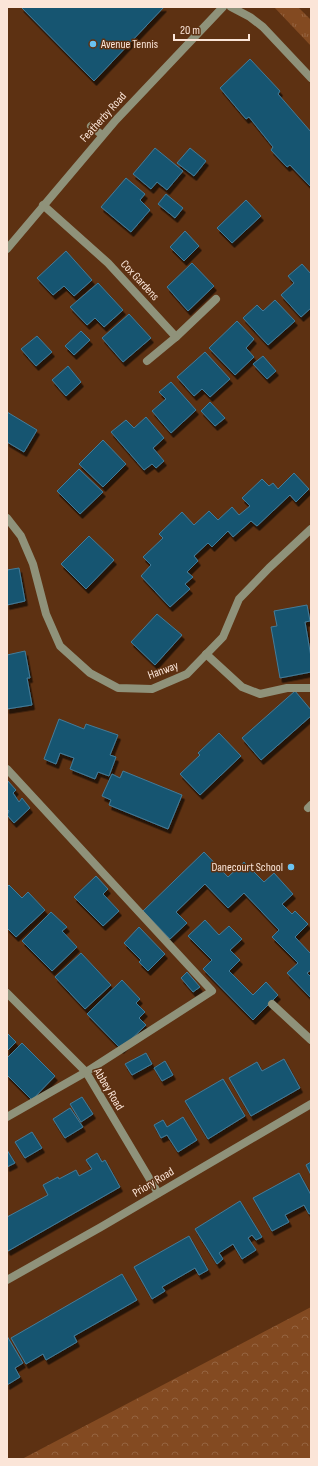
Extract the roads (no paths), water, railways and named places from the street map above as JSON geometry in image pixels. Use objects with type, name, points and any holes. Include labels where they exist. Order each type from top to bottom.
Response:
[{"type":"street","name":"Featherby Road","points":[[7,249],[102,135],[223,7]]},
{"type":"street","points":[[231,7],[250,17],[263,27],[311,78]]},
{"type":"street","points":[[91,126],[102,135]]},
{"type":"street","name":"Cox Gardens","points":[[43,205],[108,263],[176,336]]},
{"type":"street","points":[[147,360],[176,336],[216,299]]},
{"type":"street","name":"Hanway","points":[[7,518],[21,536],[34,564],[46,614],[60,646],[90,673],[118,688],[152,689],[187,674],[223,637],[239,599],[269,568],[311,529]]},
{"type":"street","points":[[206,654],[242,687],[260,694],[287,688],[311,688]]},
{"type":"street","points":[[7,769],[212,991],[86,1072],[7,1117]]},
{"type":"street","name":"Abbey Road","points":[[7,993],[86,1072],[158,1193]]},
{"type":"street","points":[[272,1004],[311,1040]]},
{"type":"street","name":"Priory Road","points":[[7,1280],[311,1104]]},
{"type":"place","name":"Avenue Tennis","points":[[93,44]]},
{"type":"place","name":"Danecourt School","points":[[291,867]]}]
